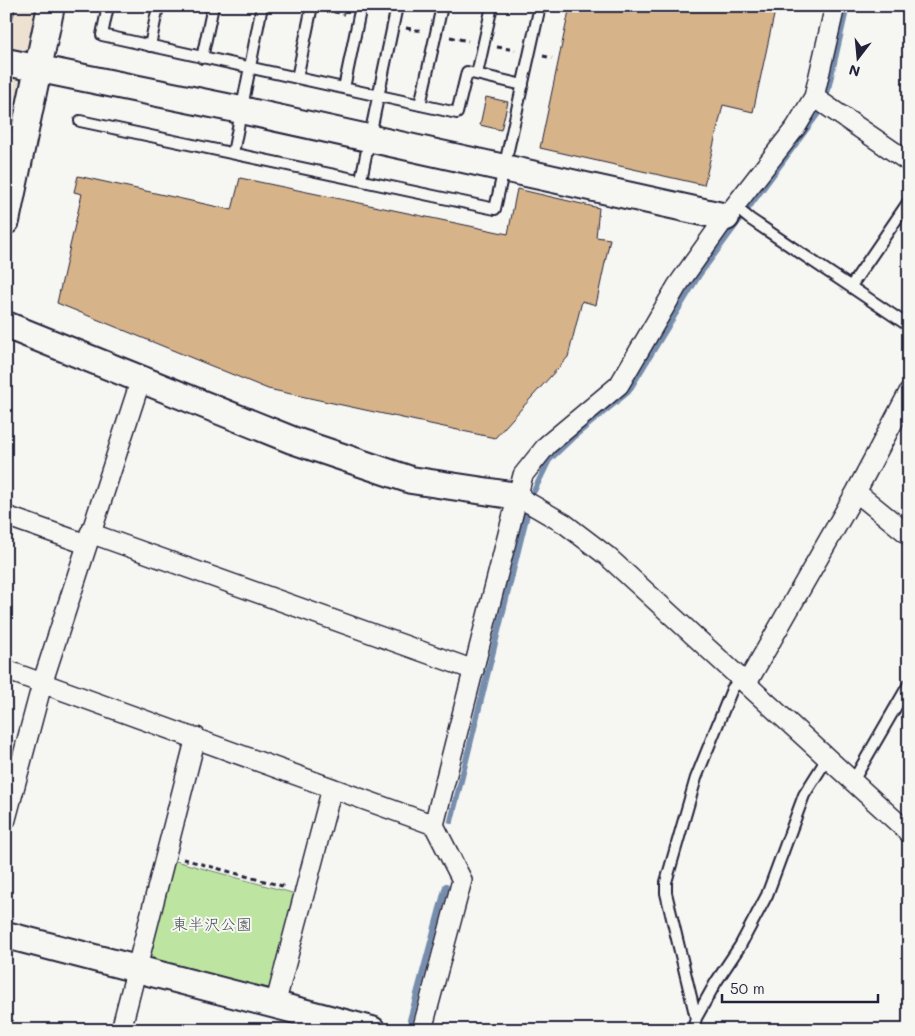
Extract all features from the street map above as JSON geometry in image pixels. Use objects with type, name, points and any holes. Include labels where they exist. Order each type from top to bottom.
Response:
[{"type":"street","points":[[6,221],[51,6]]},
{"type":"street","points":[[422,1030],[462,880],[434,825],[523,476],[547,445],[618,385],[677,286],[736,212],[796,127],[814,96],[835,6]]},
{"type":"street","points":[[6,62],[241,110],[369,140],[504,168],[736,212]]},
{"type":"street","points":[[814,96],[909,162]]},
{"type":"street","points":[[6,325],[292,440],[411,480],[517,496],[565,524],[607,556],[909,833]]},
{"type":"street","points":[[6,819],[42,684],[141,379]]},
{"type":"street","points":[[744,680],[856,492],[909,392]]},
{"type":"street","points":[[856,492],[909,535]]},
{"type":"street","points":[[6,516],[88,539],[474,670]]},
{"type":"street","points":[[6,670],[196,737],[434,825]]},
{"type":"street","points":[[120,1030],[196,737]]},
{"type":"street","points":[[275,1005],[332,788]]},
{"type":"street","points":[[6,935],[372,1030]]},
{"type":"lane","points":[[6,18],[9,6]]},
{"type":"lane","points":[[108,6],[102,35],[458,114],[467,72],[523,84]]},
{"type":"lane","points":[[150,46],[158,6]]},
{"type":"lane","points":[[202,58],[213,6]]},
{"type":"lane","points":[[233,153],[262,6]]},
{"type":"lane","points":[[297,78],[312,6]]},
{"type":"lane","points":[[344,88],[361,6]]},
{"type":"lane","points":[[361,179],[397,6]]},
{"type":"lane","points":[[420,105],[442,6]]},
{"type":"lane","points":[[477,74],[492,6]]},
{"type":"lane","points":[[80,121],[495,208],[540,6]]},
{"type":"lane","points":[[851,286],[909,202]]},
{"type":"lane","points":[[736,212],[909,326]]},
{"type":"lane","points":[[696,1018],[666,893],[666,882],[696,778],[732,689],[744,680]]},
{"type":"lane","points":[[853,781],[909,684]]},
{"type":"lane","points":[[693,1030],[696,1018],[716,982],[740,946],[767,896],[804,795],[828,757]]},
{"type":"path","points":[[166,855],[305,892]]},
{"type":"path","points":[[6,1025],[24,1030]]},
{"type":"shaded area","points":[[6,6],[37,6],[6,153]]},
{"type":"green space","name":"東半沢公園","points":[[172,860],[296,894],[272,987],[261,990],[155,961],[149,951]]},
{"type":"building","points":[[570,6],[776,6],[753,112],[723,105],[704,185],[540,148]]},
{"type":"building","points":[[486,97],[508,102],[501,130],[480,125]]},
{"type":"building","points":[[78,176],[232,210],[240,178],[508,234],[517,189],[599,208],[596,237],[610,239],[596,305],[582,301],[568,357],[495,438],[268,389],[57,303],[82,194],[74,192]]},
{"type":"waterway","points":[[827,93],[847,6]]},
{"type":"waterway","points":[[534,491],[549,460],[572,438],[628,392],[699,275],[819,112]]},
{"type":"waterway","points":[[451,821],[527,514]]},
{"type":"waterway","points":[[410,1020],[446,886]]}]
